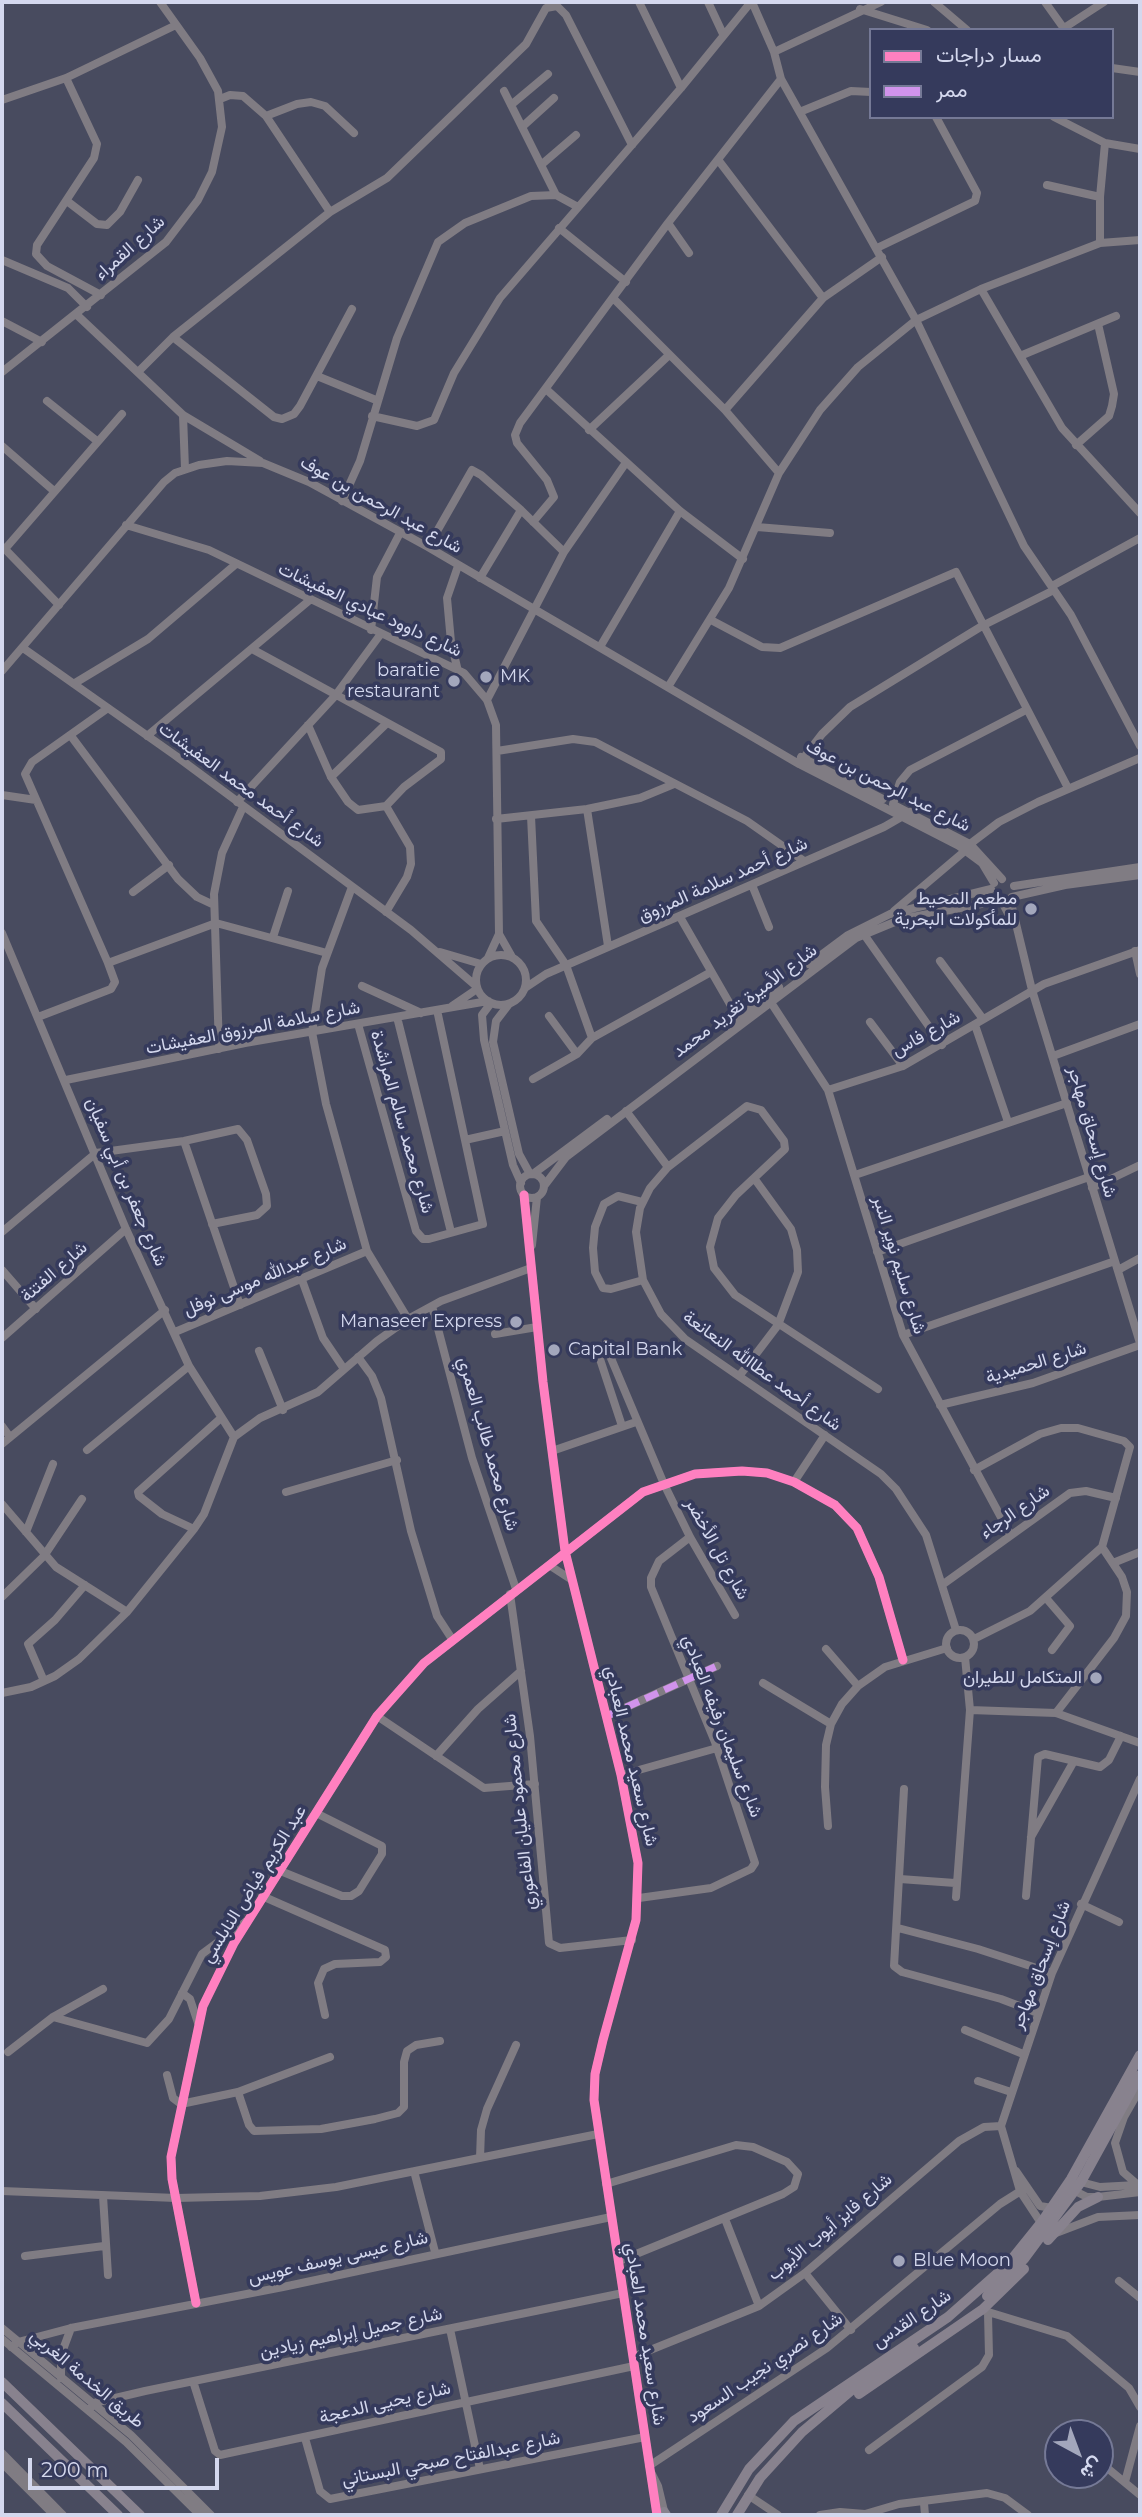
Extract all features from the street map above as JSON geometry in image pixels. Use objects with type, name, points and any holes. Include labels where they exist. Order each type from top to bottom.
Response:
[{"type":"highway","name":"شارع القدس","points":[[721,2515],[749,2469],[773,2440],[818,2402],[973,2299],[1008,2264],[1073,2185],[1140,2055]]},
{"type":"highway","name":"شارع القدس","points":[[737,2515],[748,2495],[785,2450],[831,2406],[976,2305],[1024,2259],[1140,2076]]},
{"type":"highway","points":[[831,2406],[844,2403],[869,2388],[986,2312],[1078,2207],[1098,2197]]},
{"type":"highway","points":[[2,2382],[140,2515]]},
{"type":"highway","points":[[2,2403],[118,2515]]},
{"type":"highway","points":[[773,2440],[782,2441],[785,2450]]},
{"type":"street","name":"شارع القمراء","points":[[2,372],[166,242],[198,200],[212,172],[221,142],[220,99],[208,69],[160,2]]},
{"type":"street","points":[[639,2],[681,88]]},
{"type":"street","points":[[708,2],[723,34]]},
{"type":"street","points":[[372,416],[418,426],[434,420],[454,373],[486,318],[559,228],[752,2],[774,52],[782,79],[916,320],[1014,528],[1071,615],[1140,747]]},
{"type":"street","points":[[774,52],[860,9],[881,2]]},
{"type":"street","points":[[934,2],[965,28]]},
{"type":"street","points":[[1045,2],[1064,28]]},
{"type":"street","points":[[1066,28],[1104,2]]},
{"type":"street","points":[[139,371],[173,337],[330,212],[387,178],[526,44],[541,13],[552,6],[561,8],[566,15],[632,145]]},
{"type":"street","points":[[860,9],[921,28]]},
{"type":"street","points":[[2,100],[66,78],[176,25]]},
{"type":"street","points":[[1114,68],[1140,72]]},
{"type":"street","points":[[511,105],[548,74]]},
{"type":"street","points":[[66,78],[97,144],[94,158],[37,245],[36,254],[47,266],[101,295]]},
{"type":"street","points":[[533,522],[552,504],[555,496],[547,480],[517,443],[515,435],[520,423],[668,223],[782,79]]},
{"type":"street","points":[[504,91],[556,195]]},
{"type":"street","points":[[802,111],[851,91],[869,92]]},
{"type":"street","points":[[220,99],[229,95],[243,96],[267,116],[330,212]]},
{"type":"street","points":[[522,127],[554,98]]},
{"type":"street","points":[[267,116],[297,104],[311,102],[324,106],[355,132]]},
{"type":"street","points":[[877,248],[971,206],[975,201],[977,193],[937,119]]},
{"type":"street","points":[[1058,119],[1105,143],[1140,149]]},
{"type":"street","points":[[541,165],[576,135]]},
{"type":"street","points":[[1100,243],[1100,197],[1105,143]]},
{"type":"street","points":[[719,161],[824,298]]},
{"type":"street","points":[[67,201],[97,224],[107,225],[120,212],[138,180]]},
{"type":"street","points":[[1047,184],[1100,197]]},
{"type":"street","points":[[342,501],[360,461],[397,338],[438,242],[449,232],[489,211],[531,196],[556,195],[578,207]]},
{"type":"street","points":[[668,223],[689,253]]},
{"type":"street","points":[[559,228],[626,282]]},
{"type":"street","points":[[667,687],[711,620],[743,559],[779,473],[820,410],[858,367],[916,320],[981,289],[1100,243],[1140,240]]},
{"type":"street","points":[[725,411],[824,298],[882,257]]},
{"type":"street","points":[[2,260],[68,288],[87,307]]},
{"type":"street","points":[[981,289],[1054,416],[1076,445],[1140,513]]},
{"type":"street","points":[[613,298],[725,411],[779,473]]},
{"type":"street","points":[[173,337],[274,417],[282,419],[294,414],[352,309]]},
{"type":"street","points":[[77,315],[183,415],[263,463]]},
{"type":"street","points":[[1020,356],[1116,316]]},
{"type":"street","points":[[2,321],[42,342]]},
{"type":"street","points":[[1076,445],[1109,416],[1112,406],[1114,394],[1098,324]]},
{"type":"street","points":[[589,430],[668,356]]},
{"type":"street","points":[[317,376],[376,401]]},
{"type":"street","points":[[547,390],[680,512],[743,559]]},
{"type":"street","points":[[47,401],[97,441]]},
{"type":"street","points":[[59,605],[4,547],[122,414]]},
{"type":"street","points":[[183,415],[185,469]]},
{"type":"street","points":[[2,446],[54,491]]},
{"type":"street","name":"شارع عبد الرحمن بن عوف","points":[[2,671],[164,482],[185,469],[227,461],[263,463],[297,476],[428,548],[788,755],[893,804],[909,815]]},
{"type":"street","points":[[487,700],[564,552],[625,464]]},
{"type":"street","points":[[428,548],[472,470],[521,510],[564,552]]},
{"type":"street","points":[[480,578],[521,510]]},
{"type":"street","points":[[600,647],[680,512]]},
{"type":"street","name":"شارع داوود عبادي العفيشات","points":[[126,525],[209,550],[380,635],[457,667],[487,700],[496,725],[499,934],[512,957]]},
{"type":"street","points":[[757,527],[830,533]]},
{"type":"street","points":[[371,630],[377,577],[400,533]]},
{"type":"street","points":[[801,761],[822,734],[850,707],[982,626],[1140,538]]},
{"type":"street","points":[[75,683],[148,639],[236,564]]},
{"type":"street","points":[[457,667],[451,642],[447,598],[458,566]]},
{"type":"street","points":[[711,620],[762,647],[780,648],[951,571],[960,577],[982,626],[1068,788]]},
{"type":"street","points":[[147,736],[311,599]]},
{"type":"street","points":[[219,1049],[214,905],[222,853],[240,805],[335,696],[380,635]]},
{"type":"street","name":"شارع أحمد محمد العفيشات","points":[[23,649],[75,683],[386,912],[437,951],[477,988]]},
{"type":"street","points":[[252,649],[438,750],[442,755],[397,793],[386,806],[358,810],[348,802],[331,777],[308,725]]},
{"type":"street","points":[[38,1017],[111,989],[115,982],[26,777],[27,766],[108,708]]},
{"type":"street","points":[[893,804],[900,782],[910,770],[1026,710]]},
{"type":"street","points":[[331,777],[387,723]]},
{"type":"street","points":[[71,736],[190,891],[214,905]]},
{"type":"street","points":[[497,751],[587,739],[747,821],[804,862]]},
{"type":"street","points":[[890,914],[999,822],[1068,788],[1140,758]]},
{"type":"street","name":"شارع عبد الرحمن بن عوف","points":[[801,761],[968,847],[996,884]]},
{"type":"street","points":[[496,819],[587,809],[640,799],[674,784]]},
{"type":"street","points":[[2,795],[36,800]]},
{"type":"street","points":[[386,806],[412,855],[407,877],[386,912]]},
{"type":"street","points":[[587,809],[608,946]]},
{"type":"street","name":"شارع أحمد سلامة المرزوق","points":[[525,988],[546,974],[608,946],[680,917],[909,815]]},
{"type":"street","points":[[531,816],[536,921],[566,965],[592,1038]]},
{"type":"street","points":[[133,892],[169,865]]},
{"type":"street","points":[[996,884],[1014,886],[1140,867]]},
{"type":"street","name":"شارع الأميرة تغريد محمد","points":[[544,1186],[558,1165],[770,1001],[863,933],[902,919],[1005,900],[1065,885],[1140,874]]},
{"type":"street","points":[[996,884],[1005,900],[1014,886]]},
{"type":"street","name":"شارع الأميرة تغريد محمد","points":[[532,1174],[848,935],[890,914],[996,884]]},
{"type":"street","points":[[752,885],[769,927]]},
{"type":"street","points":[[352,887],[317,987],[312,1032],[317,1068],[367,1251],[408,1319]]},
{"type":"street","points":[[273,937],[288,891]]},
{"type":"street","name":"شارع إسحاق مهاجر","points":[[1005,900],[1016,928],[1032,990],[1140,1344]]},
{"type":"street","points":[[680,917],[738,1018]]},
{"type":"street","points":[[108,962],[216,923],[327,953]]},
{"type":"street","name":"شارع جعفر بن أبي سفيان","points":[[2,933],[127,1229],[189,1366],[234,1437]]},
{"type":"street","points":[[863,933],[942,1045]]},
{"type":"street","name":"شارع داوود عبادي العفيشات","points":[[485,961],[499,934]]},
{"type":"street","points":[[1138,950],[1140,974]]},
{"type":"street","name":"شارع فاس","points":[[828,1090],[903,1066],[1032,990],[1138,950]]},
{"type":"street","name":"شارع أحمد محمد العفيشات","points":[[437,951],[485,961]]},
{"type":"street","points":[[509,1004],[489,1002],[477,988],[476,977],[485,961],[498,955],[512,957],[524,969],[546,974]]},
{"type":"street","points":[[940,961],[979,1022],[1008,1122]]},
{"type":"street","points":[[489,1002],[482,1015],[482,1030],[505,1131],[524,1195],[537,1197],[544,1186],[542,1179],[522,1164],[493,1042],[496,1021],[525,988],[524,969]]},
{"type":"street","points":[[533,1079],[577,1054],[592,1038],[711,972]]},
{"type":"street","points":[[362,986],[421,1013]]},
{"type":"street","name":"شارع سلامة المرزوق العفيشات","points":[[442,1010],[477,988]]},
{"type":"street","name":"شارع سليم نوير النبر","points":[[770,1001],[828,1090],[902,1335],[1010,1534]]},
{"type":"street","name":"شارع سلامة المرزوق العفيشات","points":[[66,1080],[219,1049],[489,1002]]},
{"type":"street","name":"شارع محمد سالم المراشدة","points":[[358,1024],[416,1231],[426,1240],[484,1224],[465,1140],[442,1010]]},
{"type":"street","points":[[549,1016],[565,1042],[573,1045],[577,1054]]},
{"type":"street","points":[[397,1017],[451,1232]]},
{"type":"street","points":[[870,1022],[903,1066]]},
{"type":"street","points":[[1053,1056],[1140,1024]]},
{"type":"street","points":[[855,1175],[1067,1103]]},
{"type":"street","name":"شارع أحمد عطاالله النعانعة","points":[[878,1390],[728,1289],[710,1254],[710,1240],[718,1218],[729,1202],[780,1157],[785,1146],[761,1110],[752,1105],[742,1108],[668,1167],[642,1202],[637,1219],[636,1246],[643,1280],[661,1314],[674,1330],[881,1474],[896,1489],[926,1535],[956,1630]]},
{"type":"street","points":[[624,1113],[668,1167]]},
{"type":"street","points":[[2,1232],[96,1153],[184,1141],[231,1129],[241,1131],[247,1140],[268,1201],[265,1210],[257,1215],[212,1224]]},
{"type":"street","points":[[465,1140],[505,1131]]},
{"type":"street","points":[[184,1141],[240,1305]]},
{"type":"street","points":[[1092,1188],[1140,1165]]},
{"type":"street","points":[[521,1183],[532,1174]]},
{"type":"street","points":[[877,1252],[1089,1177]]},
{"type":"street","points":[[740,1375],[778,1325],[798,1272],[797,1250],[785,1219],[754,1178]]},
{"type":"street","name":"شارع سعيد محمد العبادي","points":[[524,1195],[531,1255]]},
{"type":"street","points":[[642,1202],[618,1196],[604,1204],[595,1227],[593,1248],[595,1272],[603,1288],[611,1289],[643,1280]]},
{"type":"street","name":"شارع سعيد محمد العبادي","points":[[537,1197],[531,1268],[566,1555],[607,1716],[638,1855],[639,1898],[632,1940],[595,2074],[598,2134],[649,2468],[658,2486],[663,2514]]},
{"type":"street","name":"شارع الفتنة","points":[[2,1338],[127,1229]]},
{"type":"street","name":"شارع عبدالله موسى نوفل","points":[[175,1332],[367,1251]]},
{"type":"street","points":[[1118,1270],[1140,1258]]},
{"type":"street","points":[[902,1335],[1115,1261]]},
{"type":"street","points":[[2,1693],[44,1681],[79,1659],[127,1612],[194,1530],[234,1437],[260,1418],[283,1410],[318,1392],[408,1319],[499,1278],[531,1268]]},
{"type":"street","points":[[2,1270],[36,1309]]},
{"type":"street","points":[[302,1280],[323,1338],[344,1369]]},
{"type":"street","points":[[1130,1309],[1140,1303]]},
{"type":"street","name":"شارع محمد طالب العمري","points":[[432,1306],[472,1458],[513,1592]]},
{"type":"street","points":[[2,1444],[165,1310]]},
{"type":"street","points":[[495,1334],[537,1327]]},
{"type":"street","name":"شارع الحميدية","points":[[940,1405],[1033,1383],[1140,1344]]},
{"type":"street","name":"شارع تل الأخضر","points":[[622,1426],[600,1346],[690,1537],[735,1615]]},
{"type":"street","points":[[259,1351],[283,1410]]},
{"type":"street","points":[[358,1357],[377,1385],[397,1460],[411,1531],[437,1616],[452,1639]]},
{"type":"street","points":[[87,1450],[189,1366]]},
{"type":"street","points":[[194,1530],[162,1514],[139,1496],[138,1492],[220,1418]]},
{"type":"street","points":[[552,1451],[636,1422]]},
{"type":"street","points":[[2,1426],[10,1437]]},
{"type":"street","points":[[974,1470],[1040,1434],[1060,1428],[1078,1428],[1129,1445],[1102,1547],[1030,1611],[974,1639]]},
{"type":"street","points":[[794,1482],[825,1435]]},
{"type":"street","points":[[286,1492],[397,1460]]},
{"type":"street","points":[[26,1532],[53,1464]]},
{"type":"street","name":"عبد الكريم فياض النابلسي","points":[[196,2303],[171,2157],[198,2023],[214,1978],[247,1920],[377,1716],[411,1675],[452,1639],[566,1555],[643,1493],[695,1474],[742,1471],[767,1473],[794,1482],[835,1505],[857,1528],[879,1577],[903,1660]]},
{"type":"street","name":"شارع الرجاء","points":[[942,1584],[1070,1493],[1086,1491],[1116,1498]]},
{"type":"street","points":[[2,1597],[44,1556],[82,1499]]},
{"type":"street","points":[[2,1504],[56,1567],[127,1612]]},
{"type":"street","name":"شارع سليمان رفيفه العبادي","points":[[639,1898],[702,1891],[723,1884],[754,1865],[717,1748],[654,1596],[651,1578],[659,1561],[690,1537]]},
{"type":"street","points":[[1056,1713],[1114,1638],[1126,1616],[1127,1592],[1102,1547]]},
{"type":"street","points":[[1113,1563],[1140,1552]]},
{"type":"street","points":[[549,1567],[572,1580]]},
{"type":"street","points":[[44,1681],[28,1644],[55,1620],[85,1585]]},
{"type":"street","name":"شارع محمود عليان الفاعوري","points":[[513,1592],[550,1944],[560,1948],[632,1940]]},
{"type":"street","points":[[1046,1598],[1070,1626],[1052,1650]]},
{"type":"street","points":[[956,1630],[970,1633],[974,1639],[975,1647],[965,1657],[951,1654],[947,1648],[946,1641],[956,1630]]},
{"type":"street","points":[[828,1826],[826,1745],[831,1724],[847,1697],[874,1673],[903,1660],[947,1648]]},
{"type":"street","points":[[826,1649],[859,1686]]},
{"type":"street","points":[[956,1897],[970,1710],[965,1657]]},
{"type":"street","points":[[607,1716],[716,1666]]},
{"type":"street","points":[[436,1756],[478,1709],[520,1671]]},
{"type":"street","points":[[763,1683],[831,1724]]},
{"type":"street","points":[[970,1710],[1056,1713],[1140,1743]]},
{"type":"street","points":[[377,1716],[484,1788],[535,1784]]},
{"type":"street","points":[[1026,1896],[1038,1757],[1045,1754],[1103,1766],[1121,1736]]},
{"type":"street","points":[[621,1775],[717,1748]]},
{"type":"street","points":[[1030,1839],[1074,1761]]},
{"type":"street","name":"شارع إسحاق مهاجر","points":[[1001,2126],[1052,1973],[1081,1904],[1139,1784]]},
{"type":"street","points":[[904,1789],[898,1928],[893,1959],[896,1969],[1001,1998],[1038,2013]]},
{"type":"street","points":[[278,1870],[342,1896],[351,1896],[359,1891],[382,1854],[382,1846],[316,1813]]},
{"type":"street","points":[[900,1878],[955,1883]]},
{"type":"street","points":[[262,1896],[385,1950],[386,1957],[380,1962],[335,1964],[324,1969],[318,1983],[325,2015]]},
{"type":"street","points":[[1081,1904],[1119,1922]]},
{"type":"street","points":[[53,2017],[147,2043],[169,2019],[206,1950],[247,1920]]},
{"type":"street","points":[[898,1928],[978,1948],[1052,1973]]},
{"type":"street","points":[[8,2052],[53,2017],[103,1989]]},
{"type":"street","points":[[182,1993],[191,2002],[198,2023]]},
{"type":"street","points":[[965,2030],[1023,2054]]},
{"type":"street","points":[[238,2092],[249,2125],[254,2131],[321,2129],[398,2113],[404,2107],[404,2062],[407,2052],[416,2045],[440,2041]]},
{"type":"street","points":[[480,2158],[481,2130],[487,2109],[516,2045]]},
{"type":"street","points":[[167,2074],[173,2098],[181,2104],[238,2092],[330,2057]]},
{"type":"street","points":[[978,2081],[1011,2092]]},
{"type":"street","points":[[1139,2187],[1123,2172],[1115,2143],[1121,2124],[1140,2089]]},
{"type":"street","points":[[1001,2126],[1004,2144],[1014,2169],[1041,2224]]},
{"type":"street","name":"شارع فايز أيوب الأيوب","points":[[634,2361],[759,2305],[805,2273],[959,2141],[984,2127],[1001,2126]]},
{"type":"street","points":[[2,2191],[176,2198],[260,2196],[336,2187],[598,2134]]},
{"type":"street","points":[[606,2184],[736,2145],[752,2147],[787,2162],[798,2174],[794,2187],[789,2191],[619,2261]]},
{"type":"street","points":[[414,2171],[435,2252]]},
{"type":"street","points":[[1073,2185],[1139,2187]]},
{"type":"street","points":[[1073,2185],[1087,2197],[1139,2187]]},
{"type":"street","points":[[1024,2189],[1040,2206],[1052,2208]]},
{"type":"street","name":"شارع نصري نجيب السعود","points":[[649,2468],[818,2355],[1024,2189]]},
{"type":"street","points":[[103,2196],[104,2246],[108,2275]]},
{"type":"street","points":[[1053,2234],[1098,2217],[1140,2215]]},
{"type":"street","name":"شارع عيسى يوسف عويس","points":[[15,2344],[71,2328],[611,2217]]},
{"type":"street","points":[[724,2219],[759,2305]]},
{"type":"street","points":[[25,2256],[104,2246]]},
{"type":"street","points":[[805,2273],[851,2330]]},
{"type":"street","points":[[1119,2281],[1140,2298]]},
{"type":"street","name":"شارع جميل إبراهيم زيادين","points":[[91,2407],[194,2381],[623,2293]]},
{"type":"street","points":[[869,2450],[982,2367],[989,2355],[986,2312],[1067,2336],[1129,2388],[1140,2407]]},
{"type":"street","name":"طريق الخدمة الغربي","points":[[2,2328],[15,2344],[151,2454],[211,2515]]},
{"type":"street","points":[[61,2378],[61,2355],[71,2328]]},
{"type":"street","points":[[450,2329],[481,2469]]},
{"type":"street","name":"طريق الخدمة الغربي","points":[[2,2339],[15,2344],[61,2378],[200,2515]]},
{"type":"street","name":"شارع يحيى الدعجة","points":[[194,2381],[208,2435],[217,2454],[305,2438],[634,2361]]},
{"type":"street","points":[[1125,2482],[1140,2426]]},
{"type":"street","name":"شارع عبدالفتاح صبحي البستاني","points":[[305,2438],[320,2491],[330,2499],[645,2437]]},
{"type":"street","points":[[2,2453],[63,2515]]},
{"type":"street","points":[[2,2463],[54,2515]]},
{"type":"street","points":[[1114,2473],[1140,2495]]},
{"type":"street","points":[[820,2515],[840,2512],[865,2515],[898,2504],[987,2493],[1005,2498],[1028,2515]]},
{"type":"street","points":[[748,2495],[778,2515]]},
{"type":"street","points":[[924,2502],[925,2515]]},
{"type":"marked path","points":[[607,1716],[717,1666]]},
{"type":"cycle path","points":[[524,1195],[543,1382],[565,1551],[621,1775],[638,1863],[636,1920],[595,2074],[594,2100],[657,2515]]},
{"type":"cycle path","points":[[196,2303],[172,2179],[171,2157],[203,2006],[234,1943],[377,1716],[424,1663],[643,1492],[695,1474],[742,1471],[767,1473],[794,1482],[835,1505],[857,1528],[879,1577],[903,1660]]},
{"type":"place","name":"MK","points":[[486,677]]},
{"type":"place","name":"baratie restaurant","points":[[454,681]]},
{"type":"place","name":"مطعم المحيط للمأكولات البحرية","points":[[1031,909]]},
{"type":"place","name":"Manaseer Express","points":[[516,1322]]},
{"type":"place","name":"Capital Bank","points":[[554,1350]]},
{"type":"place","name":"المتكامل للطيران","points":[[1096,1678]]},
{"type":"place","name":"Blue Moon","points":[[899,2261]]}]
